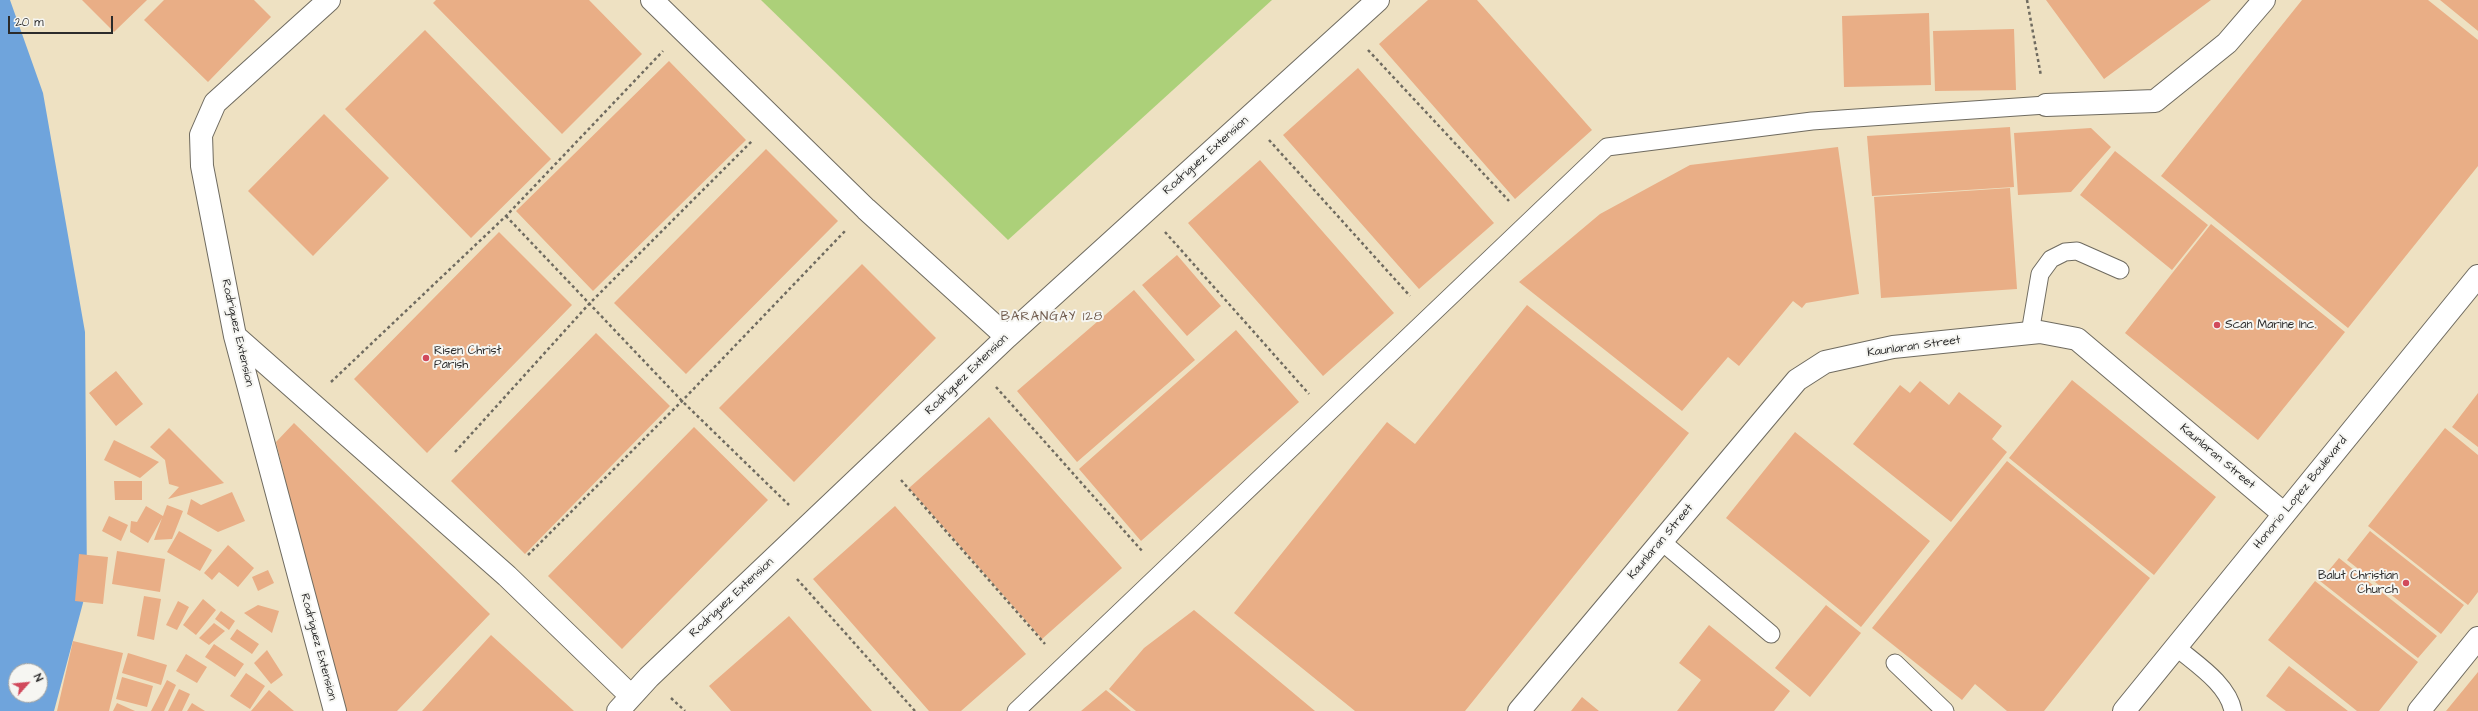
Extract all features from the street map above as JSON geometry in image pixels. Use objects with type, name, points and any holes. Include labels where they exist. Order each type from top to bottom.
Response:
[{"type":"street","points":[[652,0],[866,209],[1007,337]]},
{"type":"street","name":"Rodriguez Extension","points":[[624,703],[776,556],[1007,337],[1378,0]]},
{"type":"street","points":[[2046,105],[2155,101],[2227,43],[2264,0]]},
{"type":"street","name":"Rodriguez Extension","points":[[325,1],[215,103],[201,135],[202,166],[235,336],[335,711]]},
{"type":"street","name":"Honorio Lopez Boulevard","points":[[2124,711],[2478,276]]},
{"type":"street","name":"Kaunlaran Street","points":[[1520,711],[1797,380],[1825,362],[1893,347],[2040,332],[2077,339],[2284,514]]},
{"type":"street","points":[[235,336],[507,576],[624,703]]},
{"type":"street","points":[[2419,711],[2478,638]]},
{"type":"lane","points":[[1016,711],[1607,147],[1812,121],[2046,105]]},
{"type":"lane","points":[[2030,333],[2040,274],[2051,259],[2065,252],[2077,251],[2120,270]]},
{"type":"lane","points":[[1662,541],[1771,634]]},
{"type":"lane","points":[[2176,647],[2214,679],[2236,708]]},
{"type":"lane","points":[[1895,663],[1945,711]]},
{"type":"path","points":[[2027,0],[2046,105]]},
{"type":"path","points":[[1348,28],[1508,201]]},
{"type":"path","points":[[310,401],[506,216],[682,30]]},
{"type":"path","points":[[456,452],[589,304],[774,118]]},
{"type":"path","points":[[1248,118],[1410,296]]},
{"type":"path","points":[[507,576],[682,401],[866,209]]},
{"type":"path","points":[[1146,211],[1313,399]]},
{"type":"path","points":[[506,216],[682,401],[809,525]]},
{"type":"path","points":[[977,366],[1148,559]]},
{"type":"path","points":[[880,457],[1049,648]]},
{"type":"path","points":[[776,556],[915,711]]},
{"type":"green space","points":[[761,0],[1272,0],[1008,240]]},
{"type":"water","points":[[0,0],[10,0],[43,93],[85,332],[87,588],[54,711],[0,711]]},
{"type":"building","points":[[82,0],[147,0],[114,32]]},
{"type":"building","points":[[164,0],[254,0],[271,17],[208,82],[144,20]]},
{"type":"building","points":[[436,0],[589,0],[642,54],[562,134],[433,3]]},
{"type":"building","points":[[1428,0],[1477,0],[1592,130],[1515,199],[1379,44]]},
{"type":"building","points":[[2046,0],[2211,0],[2104,79]]},
{"type":"building","points":[[2302,0],[2428,0],[2478,40],[2478,166],[2348,328],[2161,176]]},
{"type":"building","points":[[2440,0],[2478,0],[2478,31]]},
{"type":"building","points":[[1929,13],[1931,85],[1844,87],[1842,16]]},
{"type":"building","points":[[2014,29],[2016,90],[1935,91],[1933,31]]},
{"type":"building","points":[[425,30],[551,159],[471,238],[345,109]]},
{"type":"building","points":[[669,61],[746,140],[593,291],[516,211]]},
{"type":"building","points":[[1358,68],[1494,223],[1419,289],[1283,135]]},
{"type":"building","points":[[324,114],[389,178],[313,256],[248,191]]},
{"type":"building","points":[[2010,127],[2014,187],[1872,196],[1867,136]]},
{"type":"building","points":[[2091,128],[2111,147],[2071,192],[2018,195],[2014,133]]},
{"type":"building","points":[[1838,147],[1859,294],[1806,303],[1802,308],[1793,301],[1739,366],[1728,357],[1682,411],[1519,282],[1600,214],[1690,165]]},
{"type":"building","points":[[766,149],[838,221],[686,374],[614,303]]},
{"type":"building","points":[[2115,151],[2208,225],[2172,270],[2080,195]]},
{"type":"building","points":[[1260,160],[1394,313],[1323,376],[1188,223]]},
{"type":"building","points":[[2010,188],[2017,289],[1881,298],[1874,197]]},
{"type":"building","points":[[2211,224],[2345,332],[2258,440],[2125,333]]},
{"type":"building","points":[[499,232],[572,305],[427,453],[354,379]]},
{"type":"building","points":[[1177,255],[1221,306],[1187,336],[1142,285]]},
{"type":"building","points":[[862,264],[936,338],[794,482],[719,408]]},
{"type":"building","points":[[1134,290],[1195,360],[1077,462],[1017,391]]},
{"type":"building","points":[[1527,305],[1689,433],[1465,711],[1355,711],[1234,613],[1387,422],[1415,444]]},
{"type":"building","points":[[1236,330],[1299,402],[1141,541],[1079,469]]},
{"type":"building","points":[[596,333],[670,406],[525,554],[451,481]]},
{"type":"building","points":[[116,371],[143,404],[116,426],[89,393]]},
{"type":"building","points":[[2072,380],[2216,497],[2154,575],[2009,458]]},
{"type":"building","points":[[1920,381],[1949,405],[1959,392],[2002,426],[1992,439],[2007,452],[1951,522],[1853,444],[1900,385],[1910,393]]},
{"type":"building","points":[[2478,393],[2478,447],[2452,427]]},
{"type":"building","points":[[989,417],[1122,568],[1042,639],[909,488]]},
{"type":"building","points":[[294,423],[490,614],[397,711],[342,711],[276,442]]},
{"type":"building","points":[[694,427],[768,500],[622,649],[548,576]]},
{"type":"building","points":[[169,428],[224,483],[168,499],[179,487],[169,484],[165,460],[150,447]]},
{"type":"building","points":[[2445,428],[2478,455],[2478,592],[2468,605],[2368,526]]},
{"type":"building","points":[[1795,432],[1930,541],[1861,627],[1726,518]]},
{"type":"building","points":[[114,440],[159,462],[140,478],[104,460]]},
{"type":"building","points":[[2007,461],[2150,578],[2044,711],[2007,711],[1975,684],[1962,700],[1872,628]]},
{"type":"building","points":[[114,481],[142,481],[142,500],[115,500]]},
{"type":"building","points":[[232,492],[245,521],[218,532],[187,514],[191,499],[201,505]]},
{"type":"building","points":[[167,505],[183,511],[172,539],[154,540],[162,518],[148,543],[130,532],[131,521],[137,522],[146,506],[163,516]]},
{"type":"building","points":[[895,506],[1026,654],[961,711],[929,711],[813,579]]},
{"type":"building","points":[[109,516],[128,525],[121,541],[102,531]]},
{"type":"building","points":[[179,531],[212,550],[200,571],[167,552]]},
{"type":"building","name":"Balut Christian Church","points":[[2370,531],[2464,605],[2441,634],[2347,560]]},
{"type":"building","points":[[228,545],[254,568],[238,587],[219,572],[212,580],[204,573]]},
{"type":"building","points":[[117,551],[165,559],[160,592],[112,584]]},
{"type":"building","points":[[79,554],[108,557],[103,604],[75,601]]},
{"type":"building","points":[[2339,558],[2437,636],[2418,658],[2320,581]]},
{"type":"building","points":[[268,570],[274,583],[258,591],[252,577]]},
{"type":"building","points":[[2315,581],[2418,662],[2379,711],[2357,711],[2268,640]]},
{"type":"building","points":[[144,596],[161,599],[154,640],[137,636]]},
{"type":"building","points":[[203,599],[216,610],[196,635],[183,625]]},
{"type":"building","points":[[178,601],[189,607],[177,630],[166,625]]},
{"type":"building","points":[[258,605],[279,611],[272,633],[244,613]]},
{"type":"building","points":[[1826,605],[1861,633],[1810,697],[1775,668]]},
{"type":"building","points":[[1194,610],[1315,711],[1136,711],[1109,689],[1144,648]]},
{"type":"building","points":[[221,611],[235,621],[229,630],[215,619]]},
{"type":"building","points":[[789,616],[872,711],[731,711],[709,686]]},
{"type":"building","points":[[214,623],[225,631],[209,645],[199,638]]},
{"type":"building","points":[[1709,625],[1790,691],[1774,711],[1677,711],[1701,680],[1679,663]]},
{"type":"building","points":[[237,629],[259,644],[252,654],[230,639]]},
{"type":"building","points":[[491,635],[574,711],[422,711]]},
{"type":"building","points":[[73,641],[123,653],[109,711],[57,711]]},
{"type":"building","points":[[214,644],[244,664],[235,677],[205,657]]},
{"type":"building","points":[[267,650],[283,675],[271,684],[254,663]]},
{"type":"building","points":[[128,653],[167,665],[161,685],[122,673]]},
{"type":"building","points":[[186,654],[207,667],[197,683],[176,671]]},
{"type":"building","points":[[2289,666],[2348,711],[2286,711],[2266,696]]},
{"type":"building","points":[[2478,672],[2478,711],[2446,711]]},
{"type":"building","points":[[246,673],[265,686],[250,709],[230,696]]},
{"type":"building","points":[[122,677],[153,686],[147,707],[116,699]]},
{"type":"building","points":[[167,680],[176,685],[164,711],[151,711]]},
{"type":"building","points":[[179,689],[190,694],[182,711],[168,711]]},
{"type":"building","points":[[269,690],[294,711],[251,711]]},
{"type":"building","points":[[1106,690],[1131,711],[1081,711]]},
{"type":"building","points":[[1582,697],[1599,711],[1571,711]]},
{"type":"building","points":[[117,703],[135,711],[113,711]]},
{"type":"building","points":[[192,703],[205,711],[187,711]]},
{"type":"place","name":"Scan Marine Inc.","points":[[2217,325]]},
{"type":"place","name":"Risen Christ Parish","points":[[426,358]]},
{"type":"place","name":"Balut Christian Church","points":[[2406,583]]},
{"type":"district","name":"BARANGAY 128","points":[[1052,317]]}]
